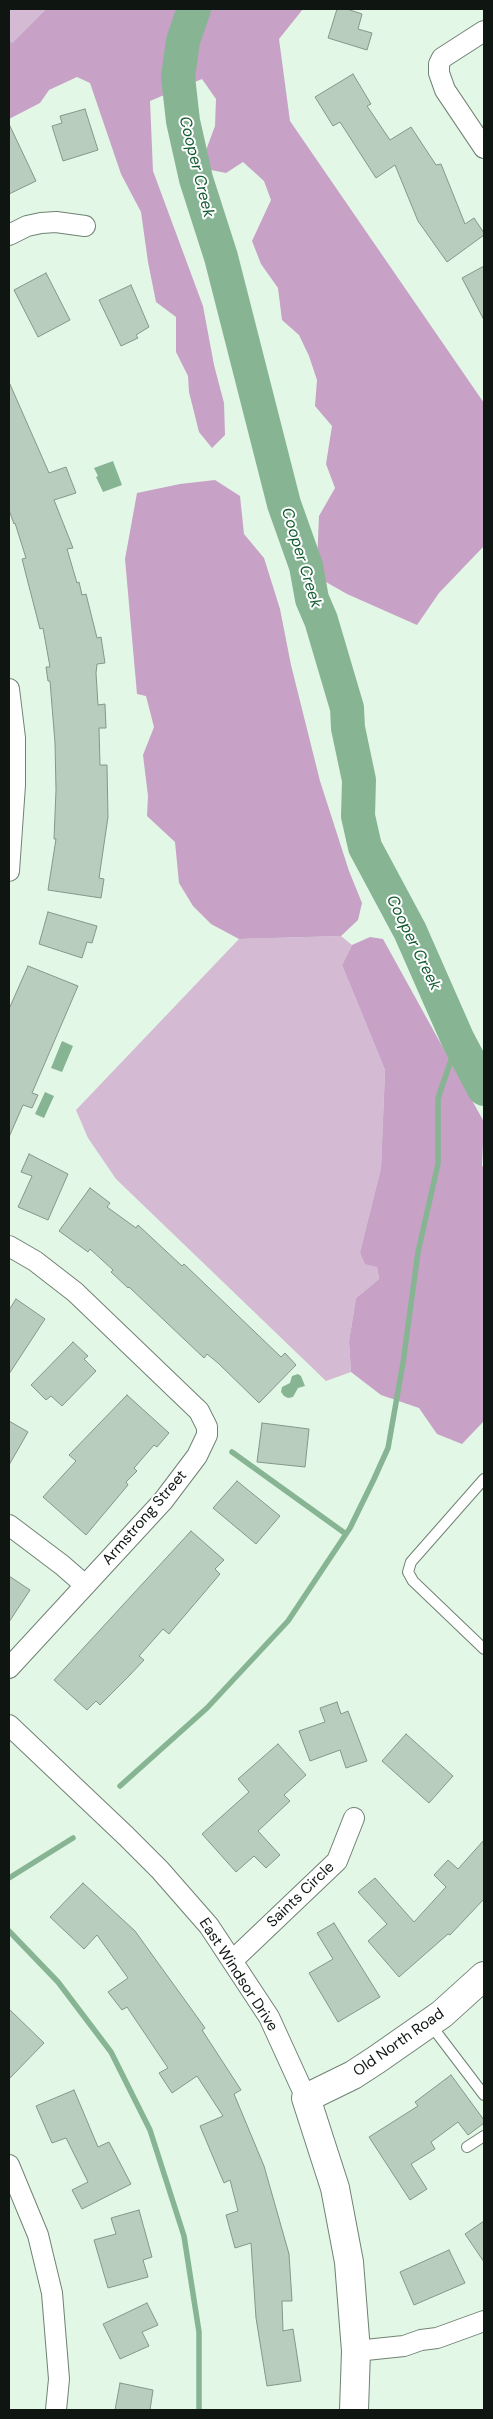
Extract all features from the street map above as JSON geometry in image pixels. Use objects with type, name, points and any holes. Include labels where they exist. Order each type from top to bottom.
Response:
[{"type":"street","points":[[484,31],[442,58],[439,64],[439,73],[445,90],[484,148]]},
{"type":"street","points":[[9,235],[41,223],[86,226]]},
{"type":"street","points":[[9,689],[15,738],[15,784],[9,871]]},
{"type":"street","name":"Armstrong Street","points":[[9,1246],[41,1265],[75,1292],[199,1411],[207,1427],[204,1443],[163,1501],[9,1668]]},
{"type":"street","points":[[9,1525],[85,1585]]},
{"type":"street","name":"East Windsor Drive","points":[[9,1725],[160,1870],[209,1926],[269,2017],[306,2098],[335,2188],[349,2262],[356,2351],[354,2410]]},
{"type":"street","name":"Saints Circle","points":[[232,1961],[337,1861],[354,1818]]},
{"type":"street","name":"Old North Road","points":[[306,2098],[353,2075],[429,2023],[484,1976]]},
{"type":"street","points":[[9,2165],[38,2235],[52,2294],[59,2379],[56,2410]]},
{"type":"street","points":[[356,2351],[404,2346],[421,2340],[437,2338],[484,2321]]},
{"type":"lane","points":[[484,1479],[411,1562],[408,1572],[413,1581],[484,1649]]},
{"type":"lane","points":[[429,2023],[484,2095]]},
{"type":"lane","points":[[467,2147],[484,2136]]},
{"type":"shaded area","points":[[9,9],[46,9],[11,44],[9,41]]},
{"type":"shaded area","points":[[46,9],[303,9],[279,39],[290,121],[484,403],[484,546],[439,593],[417,625],[347,594],[326,582],[317,563],[319,516],[335,488],[326,464],[332,426],[315,406],[317,380],[309,356],[299,335],[282,320],[278,288],[261,264],[252,241],[271,200],[264,181],[243,162],[226,173],[211,170],[205,153],[215,126],[216,99],[202,79],[150,101],[153,171],[203,306],[214,365],[224,403],[225,435],[212,448],[199,432],[189,392],[188,376],[176,352],[176,317],[156,302],[141,212],[121,174],[90,83],[77,77],[49,90],[40,103],[9,119],[9,41],[12,43]]},
{"type":"shaded area","points":[[113,461],[122,485],[103,492],[94,468]]},
{"type":"shaded area","points":[[215,480],[240,496],[244,534],[264,558],[280,609],[291,665],[320,781],[349,871],[362,903],[358,920],[341,936],[239,939],[211,924],[193,906],[179,883],[175,842],[147,816],[148,796],[143,755],[154,727],[146,696],[137,694],[125,559],[137,493],[180,484]]},
{"type":"shaded area","points":[[341,936],[352,945],[342,965],[385,1070],[381,1168],[360,1252],[377,1267],[379,1279],[356,1298],[349,1341],[351,1372],[326,1381],[116,1179],[88,1138],[76,1110],[239,939]]},
{"type":"shaded area","points":[[370,937],[383,939],[484,1122],[482,1165],[484,1170],[484,1421],[462,1444],[437,1434],[419,1408],[381,1395],[351,1372],[349,1341],[356,1298],[379,1279],[377,1267],[365,1264],[360,1252],[381,1168],[385,1070],[342,965],[352,945]]},
{"type":"shaded area","points":[[62,1041],[73,1046],[62,1072],[51,1068]]},
{"type":"shaded area","points":[[45,1092],[54,1096],[44,1118],[35,1114]]},
{"type":"shaded area","points":[[298,1374],[301,1376],[305,1386],[298,1388],[293,1397],[288,1398],[284,1396],[281,1392],[282,1387],[290,1383],[292,1376]]},
{"type":"building","points":[[337,9],[347,9],[362,14],[358,29],[372,33],[367,50],[328,38]]},
{"type":"building","points":[[353,74],[371,104],[367,106],[390,140],[411,127],[436,165],[441,164],[465,224],[474,218],[484,233],[484,235],[447,262],[418,221],[395,165],[376,178],[340,122],[333,126],[315,97]]},
{"type":"building","points":[[85,109],[98,150],[63,161],[52,126],[62,123],[60,116]]},
{"type":"building","points":[[9,124],[36,181],[9,194]]},
{"type":"building","points":[[484,266],[484,320],[462,278]]},
{"type":"building","points":[[46,273],[70,320],[38,337],[14,290]]},
{"type":"building","points":[[131,285],[149,327],[136,335],[138,338],[121,346],[99,300]]},
{"type":"building","points":[[9,382],[49,473],[66,467],[76,493],[54,500],[73,548],[67,549],[77,583],[79,582],[82,595],[86,594],[97,638],[101,637],[105,663],[97,664],[96,673],[98,705],[105,704],[106,728],[99,728],[100,765],[107,765],[108,817],[99,878],[104,879],[101,898],[48,890],[56,839],[54,839],[55,743],[50,681],[48,681],[46,667],[50,667],[43,628],[40,629],[22,559],[26,558],[9,510]]},
{"type":"building","points":[[48,912],[97,926],[92,943],[87,942],[82,958],[39,944]]},
{"type":"building","points":[[28,966],[78,986],[32,1093],[38,1095],[32,1108],[23,1105],[9,1137],[9,1009]]},
{"type":"building","points":[[29,1154],[68,1174],[48,1220],[18,1207],[32,1176],[21,1172]]},
{"type":"building","points":[[90,1188],[110,1203],[107,1207],[136,1228],[138,1225],[182,1266],[184,1264],[281,1357],[285,1353],[296,1365],[259,1403],[207,1354],[204,1358],[111,1272],[113,1270],[90,1249],[88,1252],[59,1231]]},
{"type":"building","points":[[16,1299],[45,1319],[9,1374],[9,1310]]},
{"type":"building","points":[[73,1342],[88,1356],[84,1359],[96,1371],[62,1406],[51,1396],[46,1400],[31,1385]]},
{"type":"building","points":[[127,1395],[169,1433],[157,1447],[154,1445],[134,1468],[137,1471],[126,1482],[128,1485],[86,1535],[43,1497],[76,1461],[69,1455]]},
{"type":"building","points":[[9,1421],[28,1432],[9,1465]]},
{"type":"building","points":[[262,1423],[309,1429],[305,1467],[257,1462]]},
{"type":"building","points":[[237,1481],[280,1516],[256,1544],[213,1508]]},
{"type":"building","points":[[191,1531],[224,1560],[215,1569],[220,1574],[169,1634],[163,1629],[139,1656],[144,1660],[128,1677],[100,1705],[96,1701],[87,1710],[54,1680]]},
{"type":"building","points":[[9,1576],[30,1590],[9,1622]]},
{"type":"building","points":[[337,1702],[341,1714],[348,1711],[367,1761],[346,1768],[340,1750],[310,1761],[299,1731],[325,1722],[320,1708]]},
{"type":"building","points":[[406,1734],[453,1776],[429,1803],[382,1761]]},
{"type":"building","points":[[278,1744],[306,1775],[284,1795],[290,1801],[258,1831],[280,1855],[266,1868],[254,1856],[236,1872],[202,1834],[249,1792],[238,1779]]},
{"type":"building","points":[[484,1840],[484,1899],[450,1935],[448,1934],[399,1977],[368,1941],[387,1924],[358,1892],[375,1878],[414,1922],[446,1887],[434,1875],[448,1860],[458,1869]]},
{"type":"building","points":[[83,1883],[135,1931],[205,2028],[202,2030],[241,2090],[234,2094],[264,2166],[289,2254],[292,2301],[282,2301],[283,2331],[293,2329],[301,2381],[267,2386],[256,2318],[251,2243],[235,2248],[226,2215],[238,2211],[230,2180],[224,2183],[200,2126],[223,2116],[197,2076],[172,2093],[159,2073],[168,2068],[127,2007],[122,2010],[108,1992],[128,1978],[97,1935],[84,1949],[50,1917]]},
{"type":"building","points":[[334,1923],[380,1997],[338,2022],[309,1973],[333,1959],[317,1933]]},
{"type":"building","points":[[9,2009],[44,2043],[9,2079]]},
{"type":"building","points":[[451,2075],[484,2120],[484,2123],[468,2135],[458,2122],[431,2142],[435,2149],[411,2164],[427,2189],[410,2200],[369,2137],[418,2106],[415,2102]]},
{"type":"building","points":[[74,2090],[98,2147],[109,2142],[131,2184],[82,2209],[72,2190],[88,2182],[66,2138],[52,2143],[36,2106]]},
{"type":"building","points":[[139,2210],[152,2257],[143,2260],[148,2277],[108,2288],[94,2240],[116,2234],[111,2218]]},
{"type":"building","points":[[484,2221],[484,2262],[465,2234]]},
{"type":"building","points":[[449,2250],[465,2283],[414,2305],[400,2272]]},
{"type":"building","points":[[147,2303],[158,2325],[142,2332],[149,2346],[120,2359],[103,2324]]},
{"type":"building","points":[[120,2383],[153,2390],[150,2410],[115,2410]]},
{"type":"waterway","name":"Cooper Creek","points":[[194,9],[183,41],[178,77],[183,121],[196,179],[221,257],[284,504],[306,566],[312,599],[321,620],[347,708],[348,728],[359,780],[358,816],[365,847],[410,931],[458,1040],[484,1089]]},
{"type":"waterway","points":[[120,1786],[207,1708],[288,1621],[350,1528],[374,1479],[388,1448],[403,1363],[418,1252],[438,1164],[438,1098],[458,1040]]},
{"type":"waterway","points":[[232,1452],[346,1534]]},
{"type":"waterway","points":[[9,1878],[73,1838]]},
{"type":"waterway","points":[[9,1931],[58,1982],[111,2052],[150,2130],[184,2236],[199,2332],[199,2410]]}]
